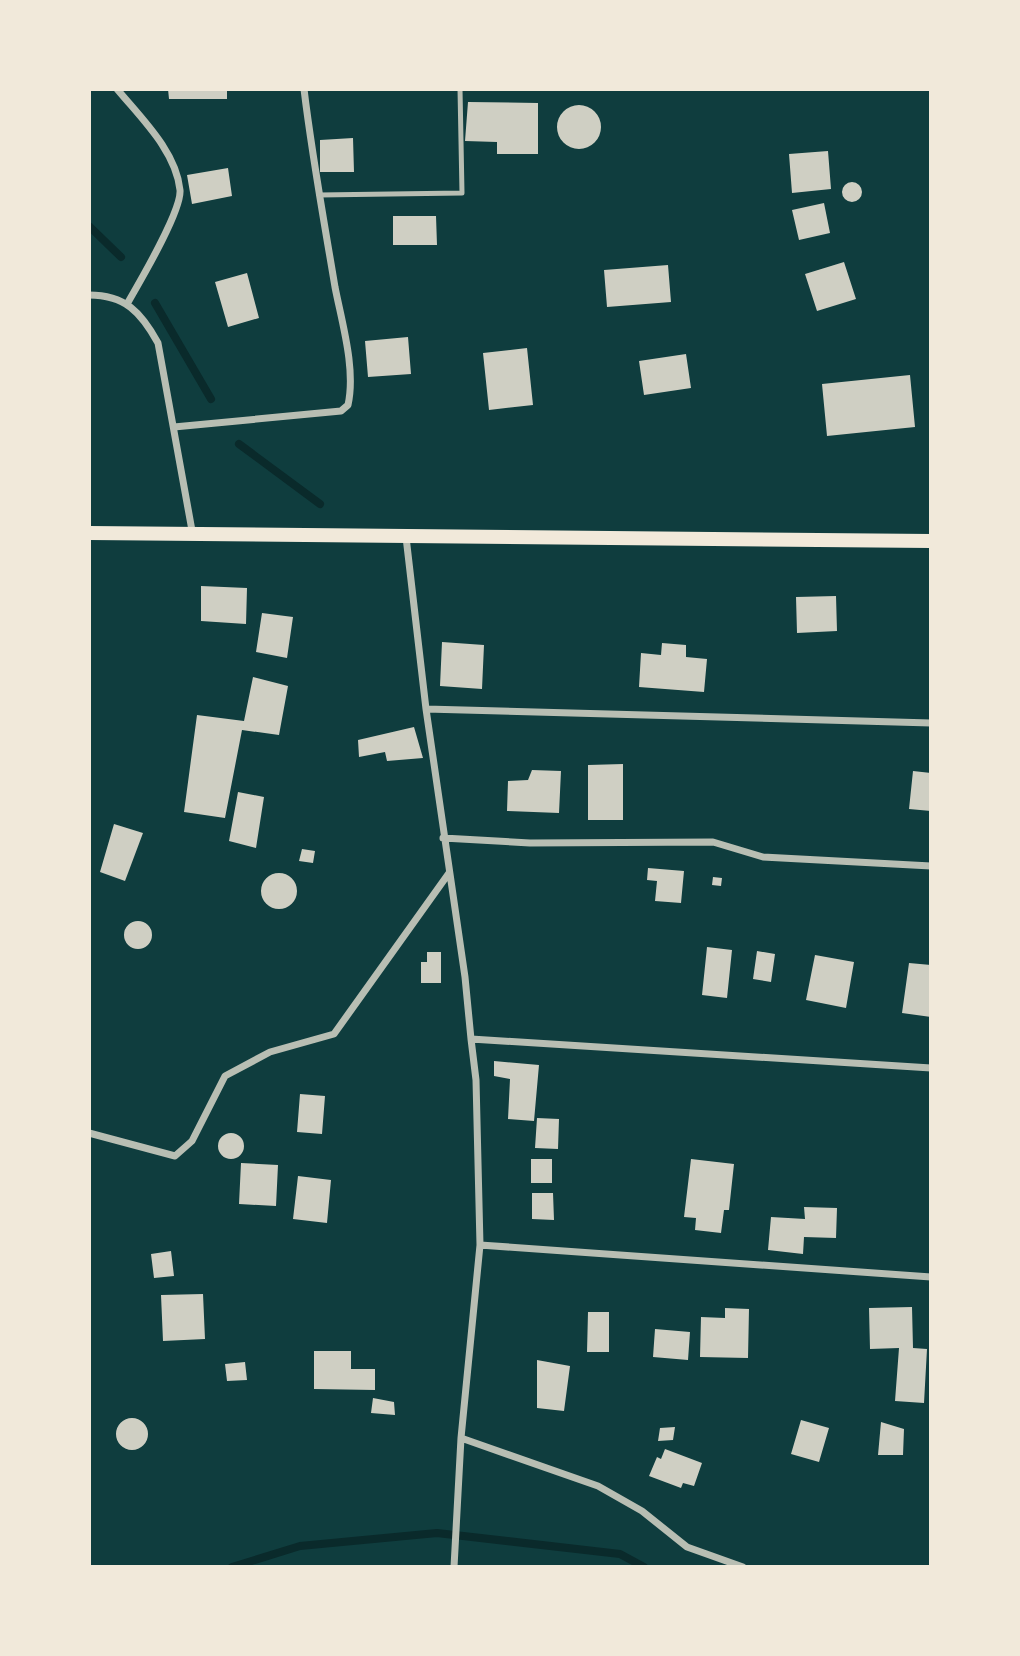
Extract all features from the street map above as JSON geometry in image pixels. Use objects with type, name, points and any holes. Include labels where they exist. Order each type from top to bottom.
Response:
[{"type":"main road","points":[[89,533],[194,537],[406,536],[931,541]]},
{"type":"street","points":[[117,89],[160,141],[175,171],[181,193],[156,254],[127,304]]},
{"type":"street","points":[[174,427],[341,411],[348,405],[350,395],[344,340],[304,89]]},
{"type":"street","points":[[89,295],[121,298],[144,317],[158,343],[194,537]]},
{"type":"street","points":[[406,536],[426,709],[476,1080],[480,1245],[461,1438],[454,1567]]},
{"type":"street","points":[[426,709],[931,723]]},
{"type":"street","points":[[443,838],[530,843],[713,842],[763,858],[931,866]]},
{"type":"street","points":[[89,1133],[175,1156],[192,1141],[225,1076],[270,1052],[334,1034],[449,872]]},
{"type":"street","points":[[471,1039],[931,1069]]},
{"type":"street","points":[[480,1245],[931,1277]]},
{"type":"street","points":[[461,1438],[598,1486],[642,1511],[687,1547],[743,1567]]},
{"type":"lane","points":[[319,195],[462,193],[460,89]]},
{"type":"building","points":[[168,89],[227,89],[227,99],[169,99]]},
{"type":"building","points":[[468,102],[538,103],[538,154],[497,154],[497,142],[465,141]]},
{"type":"building","points":[[579,105],[594,112],[601,127],[594,142],[579,149],[564,142],[557,127],[564,112]]},
{"type":"building","points":[[353,138],[354,172],[320,172],[320,140]]},
{"type":"building","points":[[828,151],[831,189],[792,193],[789,154]]},
{"type":"building","points":[[228,168],[232,196],[192,204],[187,175]]},
{"type":"building","points":[[852,182],[859,185],[862,192],[859,199],[852,202],[845,199],[842,192],[845,185]]},
{"type":"building","points":[[824,203],[830,233],[799,240],[792,210]]},
{"type":"building","points":[[393,216],[436,216],[437,245],[393,245]]},
{"type":"building","points":[[844,262],[856,299],[817,311],[805,274]]},
{"type":"building","points":[[668,265],[671,302],[607,307],[604,270]]},
{"type":"building","points":[[247,273],[259,318],[228,327],[215,282]]},
{"type":"building","points":[[408,337],[411,374],[368,377],[365,341]]},
{"type":"building","points":[[527,348],[533,405],[489,410],[483,353]]},
{"type":"building","points":[[686,354],[691,388],[644,395],[639,361]]},
{"type":"building","points":[[910,375],[915,427],[827,436],[822,384]]},
{"type":"building","points":[[201,586],[247,588],[246,624],[201,621]]},
{"type":"building","points":[[836,596],[837,631],[797,633],[796,597]]},
{"type":"building","points":[[262,613],[293,617],[287,658],[256,652]]},
{"type":"building","points":[[442,642],[484,645],[482,689],[440,686]]},
{"type":"building","points":[[662,643],[686,645],[686,657],[707,659],[704,692],[639,687],[641,653],[661,655]]},
{"type":"building","points":[[253,677],[288,686],[279,735],[242,730],[225,818],[184,812],[197,715],[244,721]]},
{"type":"building","points":[[414,727],[423,758],[387,761],[385,752],[359,757],[358,740]]},
{"type":"building","points":[[623,764],[623,820],[588,820],[588,765]]},
{"type":"building","points":[[532,770],[561,771],[559,813],[507,811],[508,781],[528,780]]},
{"type":"building","points":[[913,771],[931,773],[931,811],[909,809]]},
{"type":"building","points":[[238,792],[264,797],[256,848],[229,841]]},
{"type":"building","points":[[114,824],[143,833],[125,881],[100,872]]},
{"type":"building","points":[[302,849],[315,851],[313,863],[299,861]]},
{"type":"building","points":[[648,868],[684,871],[681,903],[655,901],[657,881],[647,880]]},
{"type":"building","points":[[279,873],[291,879],[297,891],[291,903],[279,909],[267,903],[261,891],[267,879]]},
{"type":"building","points":[[713,877],[722,878],[721,886],[712,885]]},
{"type":"building","points":[[138,921],[148,925],[152,935],[148,945],[138,949],[128,945],[124,935],[128,925]]},
{"type":"building","points":[[707,947],[732,950],[727,998],[702,995]]},
{"type":"building","points":[[757,951],[775,954],[771,982],[753,979]]},
{"type":"building","points":[[427,952],[441,952],[441,983],[421,983],[421,962],[427,962]]},
{"type":"building","points":[[815,955],[854,962],[846,1008],[806,1000]]},
{"type":"building","points":[[909,963],[931,965],[931,1017],[902,1013]]},
{"type":"building","points":[[494,1061],[539,1065],[534,1121],[508,1119],[510,1079],[494,1076]]},
{"type":"building","points":[[300,1094],[325,1096],[322,1134],[297,1132]]},
{"type":"building","points":[[537,1118],[559,1119],[558,1149],[535,1148]]},
{"type":"building","points":[[231,1133],[240,1137],[244,1146],[240,1155],[231,1159],[222,1155],[218,1146],[222,1137]]},
{"type":"building","points":[[531,1159],[552,1159],[552,1183],[531,1183]]},
{"type":"building","points":[[691,1159],[734,1164],[729,1210],[724,1210],[721,1233],[695,1230],[696,1218],[684,1217]]},
{"type":"building","points":[[241,1163],[278,1165],[276,1206],[239,1204]]},
{"type":"building","points":[[298,1176],[331,1180],[327,1223],[293,1219]]},
{"type":"building","points":[[532,1193],[553,1193],[554,1220],[532,1219]]},
{"type":"building","points":[[804,1207],[837,1208],[836,1238],[804,1237],[803,1254],[768,1250],[771,1217],[805,1219]]},
{"type":"building","points":[[171,1251],[174,1276],[154,1278],[151,1254]]},
{"type":"building","points":[[203,1294],[205,1339],[163,1341],[161,1295]]},
{"type":"building","points":[[912,1307],[913,1348],[927,1349],[924,1403],[895,1401],[899,1348],[870,1349],[869,1308]]},
{"type":"building","points":[[725,1308],[749,1309],[748,1358],[700,1357],[701,1317],[725,1318]]},
{"type":"building","points":[[588,1312],[609,1312],[609,1352],[587,1352]]},
{"type":"building","points":[[655,1329],[690,1332],[688,1360],[653,1357]]},
{"type":"building","points":[[314,1351],[351,1351],[351,1369],[375,1369],[375,1390],[314,1389]]},
{"type":"building","points":[[537,1360],[570,1366],[564,1411],[537,1408]]},
{"type":"building","points":[[245,1362],[247,1380],[227,1381],[225,1364]]},
{"type":"building","points":[[373,1398],[394,1402],[395,1415],[371,1413]]},
{"type":"building","points":[[132,1418],[143,1423],[148,1434],[143,1445],[132,1450],[121,1445],[116,1434],[121,1423]]},
{"type":"building","points":[[801,1420],[829,1428],[819,1462],[791,1454]]},
{"type":"building","points":[[881,1422],[904,1429],[903,1455],[878,1455]]},
{"type":"building","points":[[675,1427],[673,1440],[658,1441],[660,1428]]},
{"type":"building","points":[[665,1449],[702,1463],[694,1486],[683,1483],[681,1488],[649,1476],[657,1457],[661,1459]]},
{"type":"waterway","points":[[89,226],[121,257]]},
{"type":"waterway","points":[[155,303],[211,399]]},
{"type":"waterway","points":[[239,444],[320,504]]},
{"type":"waterway","points":[[232,1567],[300,1546],[437,1533],[620,1554],[644,1567]]}]
